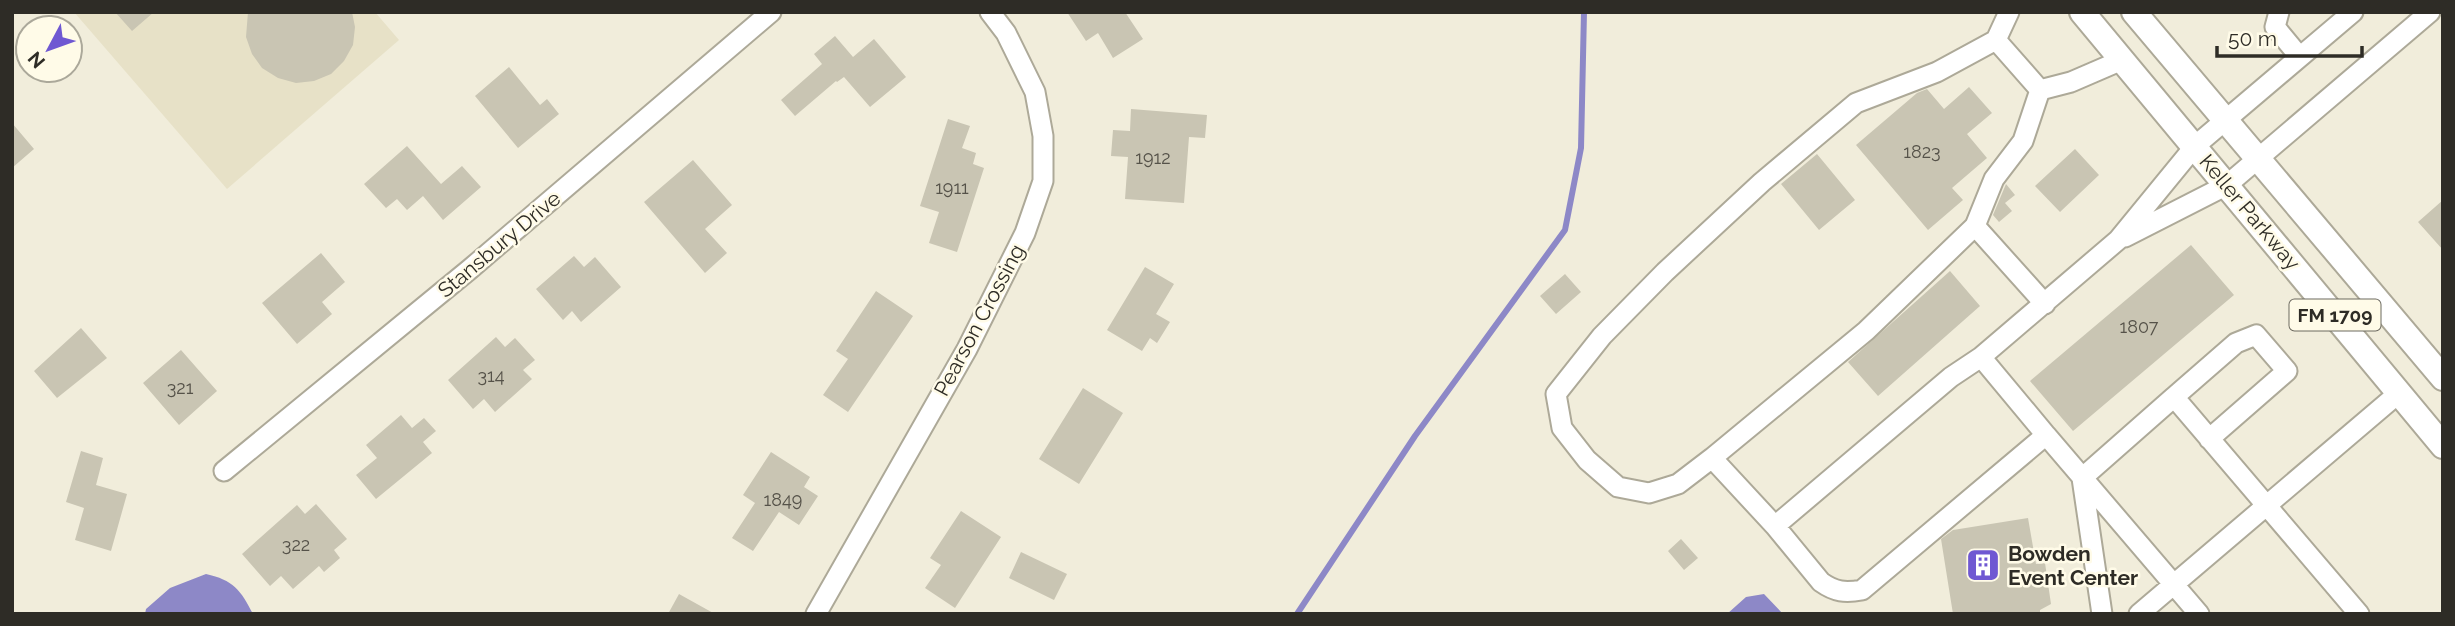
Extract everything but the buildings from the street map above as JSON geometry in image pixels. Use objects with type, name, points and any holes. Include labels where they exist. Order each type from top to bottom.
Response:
[{"type":"main road","name":"Keller Parkway","points":[[2082,12],[2443,446]]},
{"type":"main road","name":"Keller Parkway","points":[[2134,12],[2443,378]]},
{"type":"street","name":"Stansbury Drive","points":[[224,471],[470,269],[771,12]]},
{"type":"street","name":"Pearson Crossing","points":[[816,614],[967,349],[1025,233],[1042,181],[1043,136],[1035,92],[1006,33],[990,12]]},
{"type":"street","points":[[2009,12],[1996,40],[1937,72],[1856,103],[1762,182],[1665,272],[1602,337],[1556,394],[1562,428],[1587,460],[1618,487],[1650,493],[1678,484],[1866,331],[1975,226],[1994,179],[2023,141],[2040,90]]},
{"type":"street","points":[[2279,12],[2276,27],[2299,56]]},
{"type":"street","points":[[1775,526],[1951,376],[1981,357],[2118,240],[2195,146],[2353,12]]},
{"type":"street","points":[[2118,240],[2227,186],[2430,12]]},
{"type":"street","points":[[1996,40],[2040,90]]},
{"type":"street","points":[[2040,90],[2071,82],[2122,60]]},
{"type":"street","points":[[1975,226],[2045,304]]},
{"type":"street","points":[[2082,478],[2236,343],[2256,335],[2287,371],[2209,439]]},
{"type":"street","points":[[1981,357],[2199,614]]},
{"type":"street","points":[[2139,614],[2400,392]]},
{"type":"street","points":[[2174,397],[2359,614]]},
{"type":"street","points":[[1712,458],[1775,526],[1821,582],[1839,592],[1862,590],[2046,435]]},
{"type":"street","points":[[2082,478],[2102,614]]},
{"type":"shaded area","points":[[74,12],[375,12],[399,40],[227,189],[84,24],[84,14]]},
{"type":"shaded area","points":[[206,574],[223,579],[235,587],[253,614],[145,614],[146,609],[170,588]]},
{"type":"shaded area","points":[[1764,594],[1783,614],[1727,614],[1746,597]]},
{"type":"waterway","points":[[1297,614],[1415,436],[1565,230],[1581,148],[1584,12]]},
{"type":"place","name":"Bowden Event Center","points":[[1983,565]]}]
